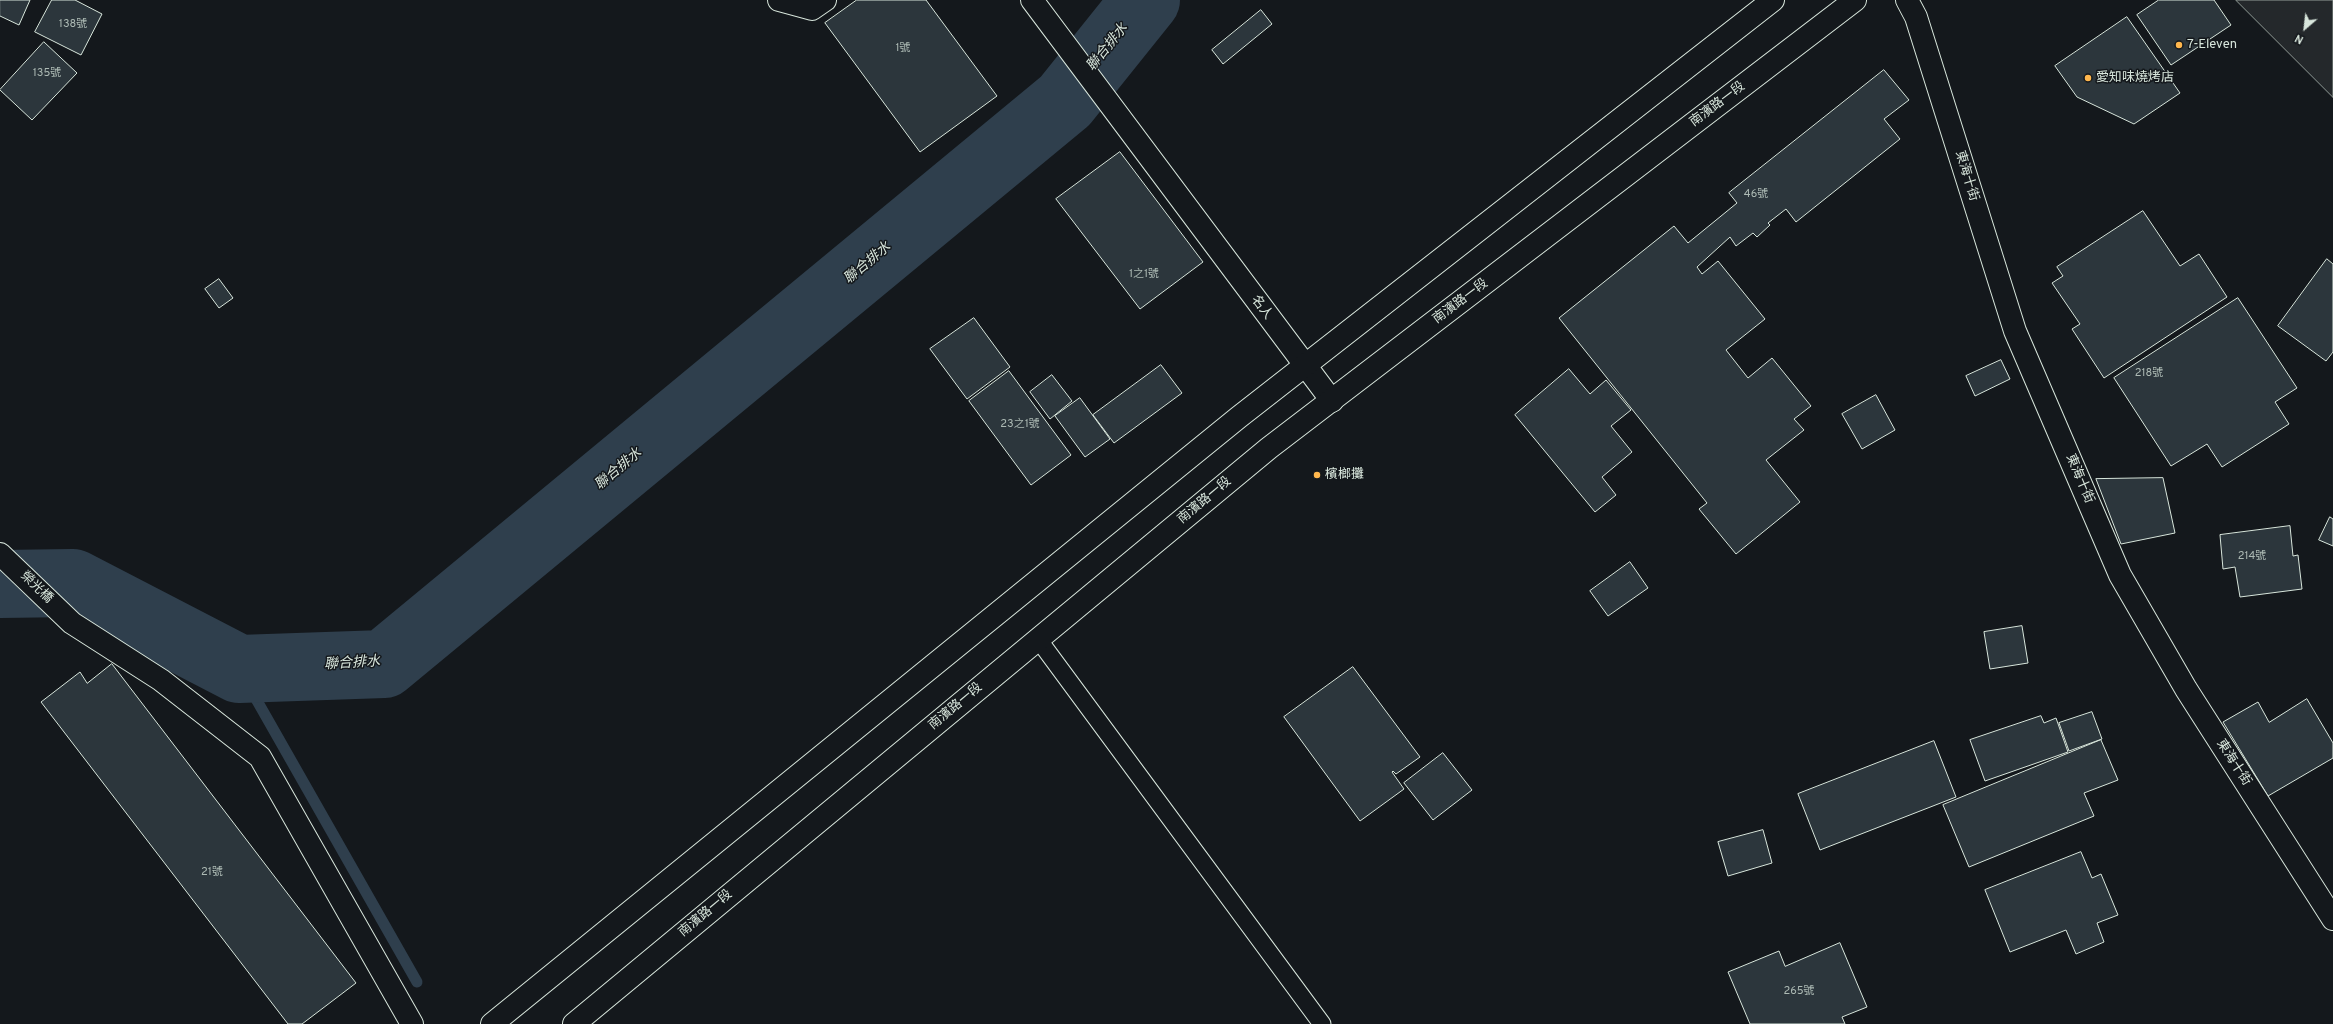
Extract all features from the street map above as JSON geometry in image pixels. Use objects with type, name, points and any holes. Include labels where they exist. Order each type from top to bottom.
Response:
[{"type":"main road","points":[[779,0],[812,9],[825,0]]},
{"type":"main road","name":"名人","points":[[1032,0],[1190,214],[1332,401]]},
{"type":"main road","points":[[492,1024],[1232,422],[1773,0]]},
{"type":"main road","name":"南濱路一段","points":[[574,1024],[1269,448],[1855,0]]},
{"type":"main road","name":"東海十街","points":[[1908,0],[1916,17],[2015,331],[2120,575],[2186,688],[2333,919]]},
{"type":"main road","name":"榮光橋","points":[[0,554],[72,623],[161,680],[260,757],[412,1024]]},
{"type":"lane","points":[[1038,640],[1322,1024]]},
{"type":"shaded area","points":[[2236,0],[2333,0],[2333,97]]},
{"type":"building","points":[[0,0],[30,0],[19,25],[0,16]]},
{"type":"building","points":[[52,0],[75,0],[102,14],[81,55],[35,32]]},
{"type":"building","points":[[857,0],[926,0],[997,96],[920,152],[825,23]]},
{"type":"building","name":"7-Eleven","points":[[2159,0],[2214,0],[2231,25],[2171,65],[2137,15]]},
{"type":"building","points":[[1261,10],[1272,24],[1223,64],[1212,50]]},
{"type":"building","points":[[2127,17],[2180,93],[2134,124],[2077,97],[2055,66]]},
{"type":"building","points":[[44,42],[77,73],[32,120],[0,90]]},
{"type":"building","points":[[1884,70],[1909,100],[1884,119],[1900,139],[1796,222],[1786,209],[1768,223],[1770,225],[1757,237],[1753,233],[1736,246],[1730,237],[1697,267],[1702,274],[1718,261],[1765,319],[1726,350],[1748,378],[1772,358],[1811,406],[1794,419],[1804,430],[1766,460],[1800,502],[1736,554],[1699,509],[1707,503],[1559,318],[1674,226],[1688,243],[1737,203],[1729,193]]},
{"type":"building","points":[[1120,152],[1203,262],[1140,309],[1056,199]]},
{"type":"building","points":[[2143,211],[2180,266],[2199,254],[2227,297],[2104,378],[2072,329],[2080,324],[2052,283],[2063,276],[2057,267]]},
{"type":"building","points":[[2327,259],[2333,264],[2333,352],[2326,361],[2278,326]]},
{"type":"building","points":[[219,279],[233,298],[219,308],[205,289]]},
{"type":"building","points":[[2238,298],[2297,388],[2275,402],[2289,424],[2222,467],[2207,444],[2171,466],[2114,378]]},
{"type":"building","points":[[974,318],[1010,367],[967,399],[930,349]]},
{"type":"building","points":[[2001,360],[2010,379],[1975,396],[1966,376]]},
{"type":"building","points":[[1161,365],[1182,393],[1114,443],[1093,415]]},
{"type":"building","points":[[1569,369],[1590,394],[1606,380],[1631,410],[1611,426],[1632,452],[1602,477],[1616,495],[1595,512],[1515,415]]},
{"type":"building","points":[[1009,371],[1071,455],[1031,485],[969,401]]},
{"type":"building","points":[[1052,375],[1072,401],[1050,419],[1030,392]]},
{"type":"building","points":[[1876,395],[1895,430],[1862,449],[1842,414]]},
{"type":"building","points":[[1080,398],[1110,439],[1085,457],[1055,416]]},
{"type":"building","points":[[2163,478],[2175,533],[2121,544],[2096,479]]},
{"type":"building","points":[[2330,517],[2333,519],[2333,546],[2319,540]]},
{"type":"building","points":[[2290,526],[2293,556],[2298,555],[2302,589],[2240,597],[2235,567],[2223,569],[2220,535]]},
{"type":"building","points":[[1630,562],[1648,588],[1608,616],[1590,591]]},
{"type":"building","points":[[2022,626],[2028,663],[1990,669],[1984,632]]},
{"type":"building","points":[[112,664],[356,983],[302,1024],[288,1024],[41,702],[80,672],[87,683]]},
{"type":"building","points":[[1353,667],[1420,757],[1396,774],[1393,771],[1392,772],[1404,789],[1360,821],[1284,717]]},
{"type":"building","points":[[2307,699],[2333,743],[2333,758],[2268,796],[2223,722],[2258,702],[2269,722]]},
{"type":"building","points":[[2092,712],[2102,739],[2069,751],[2059,723]]},
{"type":"building","points":[[2041,716],[2044,723],[2056,718],[2068,752],[1985,781],[1970,740]]},
{"type":"building","points":[[2101,740],[2118,780],[2084,793],[2094,816],[1969,867],[1943,805]]},
{"type":"building","points":[[1934,741],[1956,797],[1820,850],[1798,794]]},
{"type":"building","points":[[1443,753],[1472,790],[1433,820],[1404,783]]},
{"type":"building","points":[[1763,830],[1772,863],[1728,876],[1718,842]]},
{"type":"building","points":[[2081,852],[2092,878],[2101,874],[2118,915],[2097,923],[2104,942],[2076,954],[2066,930],[2010,952],[1985,890]]},
{"type":"building","points":[[1840,943],[1867,1007],[1842,1017],[1845,1024],[1750,1024],[1728,972],[1779,951],[1785,966]]},
{"type":"waterway","name":"聯合排水","points":[[0,584],[73,583],[239,669],[384,664],[1065,101],[1146,0]]},
{"type":"waterway","points":[[239,669],[417,982]]},
{"type":"place","name":"7-Eleven","points":[[2179,45]]},
{"type":"place","name":"愛知味燒烤店","points":[[2088,78]]},
{"type":"place","name":"檳榔攤","points":[[1317,475]]}]
